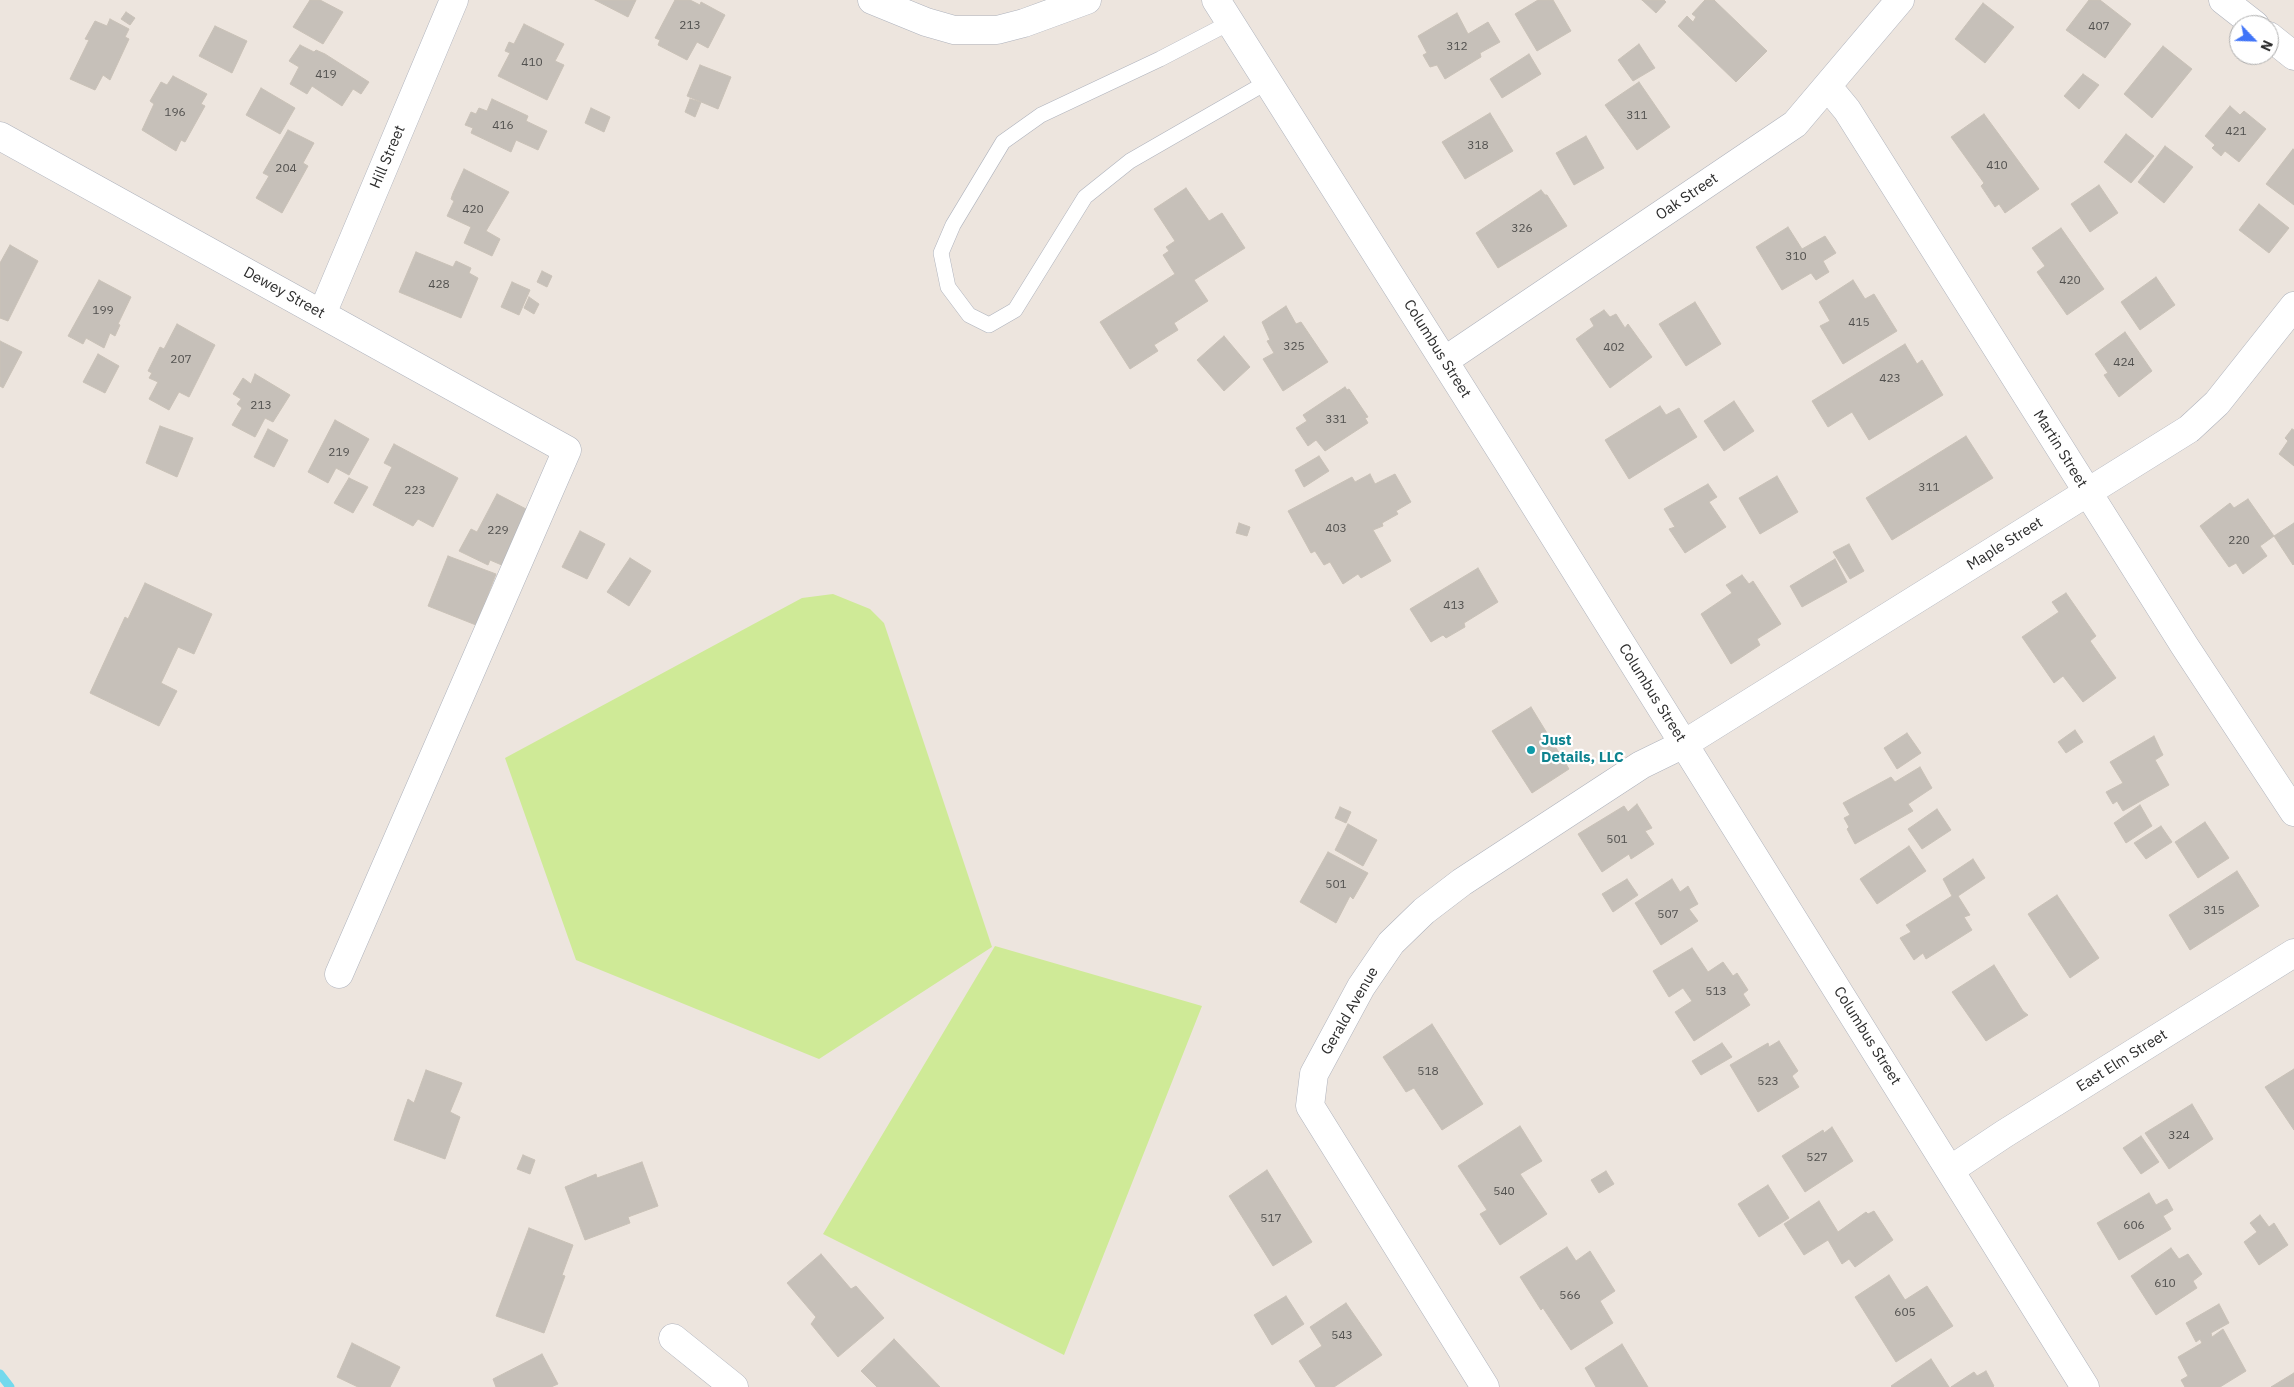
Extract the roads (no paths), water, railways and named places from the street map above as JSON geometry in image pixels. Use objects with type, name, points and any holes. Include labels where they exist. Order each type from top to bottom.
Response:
[{"type":"street","name":"Hill Street","points":[[322,314],[454,0]]},
{"type":"street","points":[[872,0],[918,20],[954,30],[997,30],[1024,23],[1087,0]]},
{"type":"street","name":"Oak Street","points":[[1444,361],[1795,124],[1900,0]]},
{"type":"street","points":[[2223,0],[2242,15]]},
{"type":"street","name":"Columbus Street","points":[[1223,11],[1684,744],[2085,1387]]},
{"type":"street","points":[[2279,44],[2294,56]]},
{"type":"street","name":"Martin Street","points":[[1828,87],[1848,110],[2184,645],[2294,812]]},
{"type":"street","name":"Dewey Street","points":[[0,136],[568,450],[339,974]]},
{"type":"street","name":"Maple Street","points":[[1684,744],[2189,429],[2217,403],[2294,306]]},
{"type":"street","name":"Gerald Avenue","points":[[1485,1387],[1310,1106],[1314,1074],[1361,987],[1391,944],[1424,910],[1462,882],[1641,765],[1684,744]]},
{"type":"street","name":"East Elm Street","points":[[1950,1170],[2004,1134],[2294,952]]},
{"type":"street","points":[[673,1338],[734,1387]]},
{"type":"lane","points":[[1223,11],[1160,58],[1041,115],[1003,142],[953,225],[941,253],[948,287],[968,315],[989,326],[1015,310],[1085,197],[1130,161],[1268,81]]},
{"type":"waterway","points":[[0,1374],[10,1387]]},
{"type":"place","name":"Just Details, LLC","points":[[1531,750]]}]
